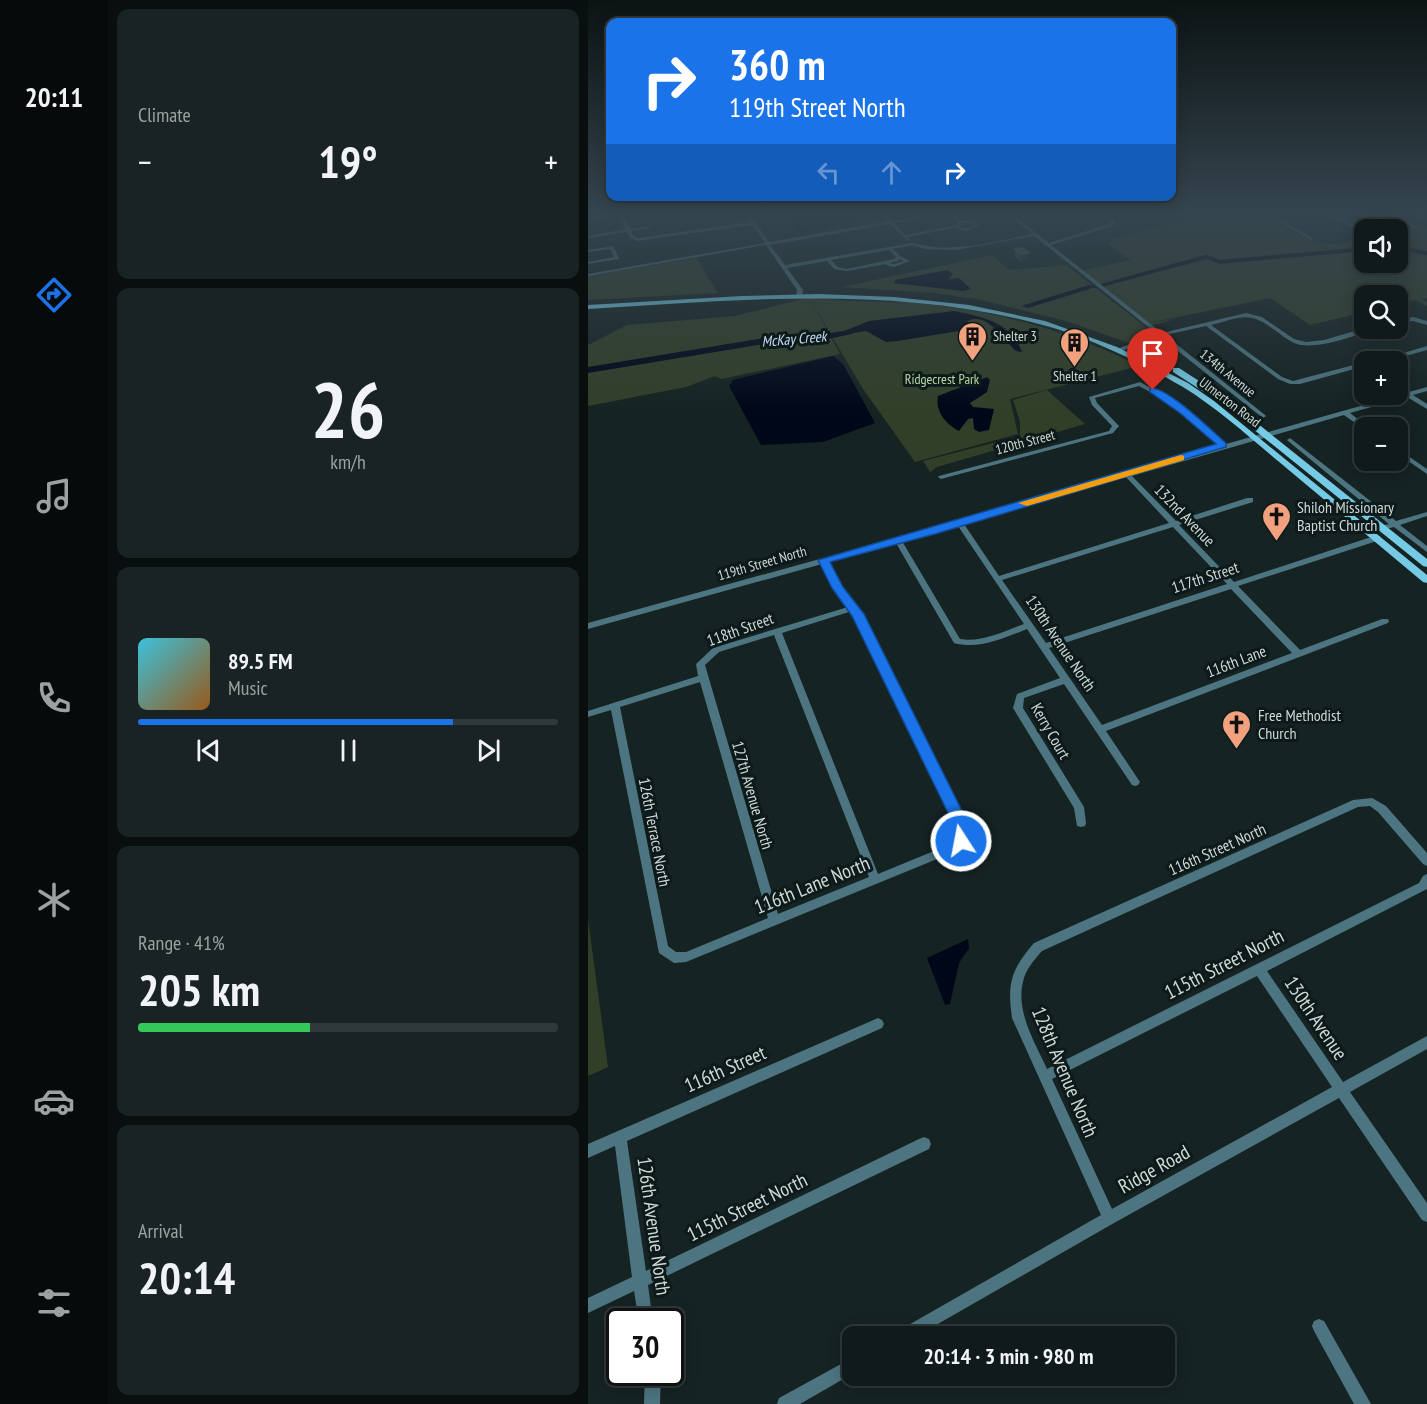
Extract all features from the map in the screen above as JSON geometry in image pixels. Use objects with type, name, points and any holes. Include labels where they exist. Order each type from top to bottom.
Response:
[{"type":"main road","name":"Ulmerton Road","points":[[588,302],[800,293],[895,292],[974,301],[1062,321],[1127,345],[1193,380],[1265,434],[1380,533],[1427,580]]},
{"type":"main road","name":"Ulmerton Road","points":[[588,307],[800,293],[873,296],[970,306],[1043,323],[1119,350],[1187,386],[1380,533],[1427,564]]},
{"type":"main road","points":[[641,304],[710,296]]},
{"type":"main road","points":[[1380,533],[1427,571]]},
{"type":"street","points":[[791,279],[800,293]]},
{"type":"street","name":"134th Avenue","points":[[1087,279],[1263,416]]},
{"type":"street","points":[[1119,350],[1127,345],[1159,335],[1252,315],[1298,343],[1311,344],[1354,333]]},
{"type":"street","points":[[1408,321],[1419,320],[1427,323]]},
{"type":"street","points":[[1207,324],[1285,381],[1299,382],[1354,368]]},
{"type":"street","points":[[1408,353],[1427,348]]},
{"type":"street","name":"120th Street","points":[[941,477],[1114,429],[1114,422],[1095,404],[1092,397],[1140,384],[1167,399],[1223,445]]},
{"type":"street","name":"119th Street North","points":[[1408,394],[1427,388]]},
{"type":"street","points":[[1408,394],[1427,407]]},
{"type":"street","name":"119th Street North","points":[[588,626],[898,541],[1223,445],[1370,405]]},
{"type":"street","points":[[1345,412],[1354,419]]},
{"type":"street","points":[[1290,440],[1427,550]]},
{"type":"street","points":[[1408,458],[1427,472]]},
{"type":"street","name":"132nd Avenue","points":[[1126,474],[1298,654]]},
{"type":"street","points":[[997,579],[1250,500]]},
{"type":"street","name":"117th Street","points":[[1044,648],[1380,533],[1427,513]]},
{"type":"street","name":"130th Avenue North","points":[[959,522],[1136,782]]},
{"type":"street","points":[[898,541],[953,636],[962,644],[977,642],[1029,625]]},
{"type":"street","points":[[824,560],[838,588],[853,608]]},
{"type":"street","name":"118th Street","points":[[703,678],[700,664],[710,654],[853,608]]},
{"type":"street","name":"116th Lane North","points":[[674,958],[686,957],[875,880],[955,847],[961,841],[961,825],[853,608]]},
{"type":"street","name":"116th Lane","points":[[1099,730],[1385,621]]},
{"type":"street","points":[[777,631],[875,880]]},
{"type":"street","points":[[588,714],[703,678]]},
{"type":"street","name":"127th Avenue North","points":[[703,678],[774,920]]},
{"type":"street","name":"Kerry Court","points":[[1065,680],[1020,696],[1018,708],[1079,807],[1081,824]]},
{"type":"street","name":"126th Terrace North","points":[[615,706],[663,949],[674,958]]},
{"type":"street","name":"116th Street North","points":[[1075,929],[1357,802],[1372,802],[1382,809],[1427,861]]},
{"type":"street","name":"115th Street North","points":[[1044,1077],[1425,883]]},
{"type":"street","name":"128th Avenue North","points":[[1075,929],[1038,947],[1025,962],[1014,989],[1018,1018],[1108,1218]]},
{"type":"street","name":"130th Avenue","points":[[1258,968],[1341,1089]]},
{"type":"street","name":"116th Street","points":[[588,1151],[878,1024]]},
{"type":"street","name":"Ridge Road","points":[[920,1326],[1108,1218],[1427,1042]]},
{"type":"street","points":[[1341,1089],[1427,1215]]},
{"type":"street","name":"126th Avenue North","points":[[620,1137],[644,1308]]},
{"type":"street","name":"115th Street North","points":[[588,1306],[924,1144]]},
{"type":"street","points":[[1319,1326],[1363,1404]]},
{"type":"street","points":[[785,1404],[806,1399],[842,1373]]},
{"type":"street","points":[[652,1404],[653,1386]]},
{"type":"green space","points":[[588,279],[709,279],[718,293],[588,300]]},
{"type":"green space","points":[[882,279],[912,279],[895,280],[894,283],[964,291],[959,279],[1083,279],[1155,334],[1129,343],[1066,321],[977,299],[934,293],[842,287]]},
{"type":"green space","points":[[1090,279],[1427,279],[1427,298],[1422,299],[1427,302],[1427,306],[1415,300],[1408,302],[1408,285],[1354,285],[1354,315],[1310,325],[1270,298],[1149,323],[1179,318],[1150,326]]},
{"type":"green space","name":"Ridgecrest Park","points":[[811,297],[944,306],[1002,317],[1058,332],[1139,366],[1010,399],[1018,434],[915,462],[863,389],[810,299],[840,354],[721,379],[715,376],[686,387],[588,406],[588,345],[627,325],[735,316]]},
{"type":"green space","points":[[1047,390],[1085,424],[937,467],[930,472],[923,461],[1020,436],[1020,422],[1013,400]]},
{"type":"green space","points":[[588,919],[608,1067],[588,1076]]},
{"type":"water","points":[[960,279],[971,289],[964,291],[894,283],[895,280]]},
{"type":"water","points":[[954,311],[984,318],[1003,327],[1011,334],[1022,352],[1016,351],[988,323],[974,319],[967,321],[971,326],[965,330],[898,341],[886,342],[866,331],[832,336],[869,321]]},
{"type":"water","points":[[833,356],[843,364],[875,423],[823,442],[761,445],[729,386],[733,380]]},
{"type":"water","points":[[987,377],[990,380],[987,392],[970,403],[973,407],[994,409],[989,430],[979,432],[974,429],[973,418],[968,419],[959,431],[942,417],[938,407],[938,396]]},
{"type":"water","points":[[968,939],[969,948],[959,963],[950,1004],[945,1005],[927,958]]},
{"type":"waterway","name":"McKay Creek","points":[[1101,285],[1125,279]]},
{"type":"waterway","name":"McKay Creek","points":[[1025,306],[1092,287]]},
{"type":"waterway","name":"McKay Creek","points":[[588,370],[776,339],[818,338],[849,332]]},
{"type":"slow traffic","points":[[1023,503],[1181,458]]},
{"type":"place","name":"Shelter 3","points":[[972,362]]},
{"type":"place","name":"Shelter 1","points":[[1075,368]]},
{"type":"place","name":"Shiloh Missionary Baptist Church","points":[[1276,542]]},
{"type":"place","name":"Free Methodist Church","points":[[1237,750]]},
{"type":"route","points":[[961,841],[963,833],[961,825],[858,614],[838,588],[824,560],[898,541],[1223,445],[1183,411],[1153,390]]}]
